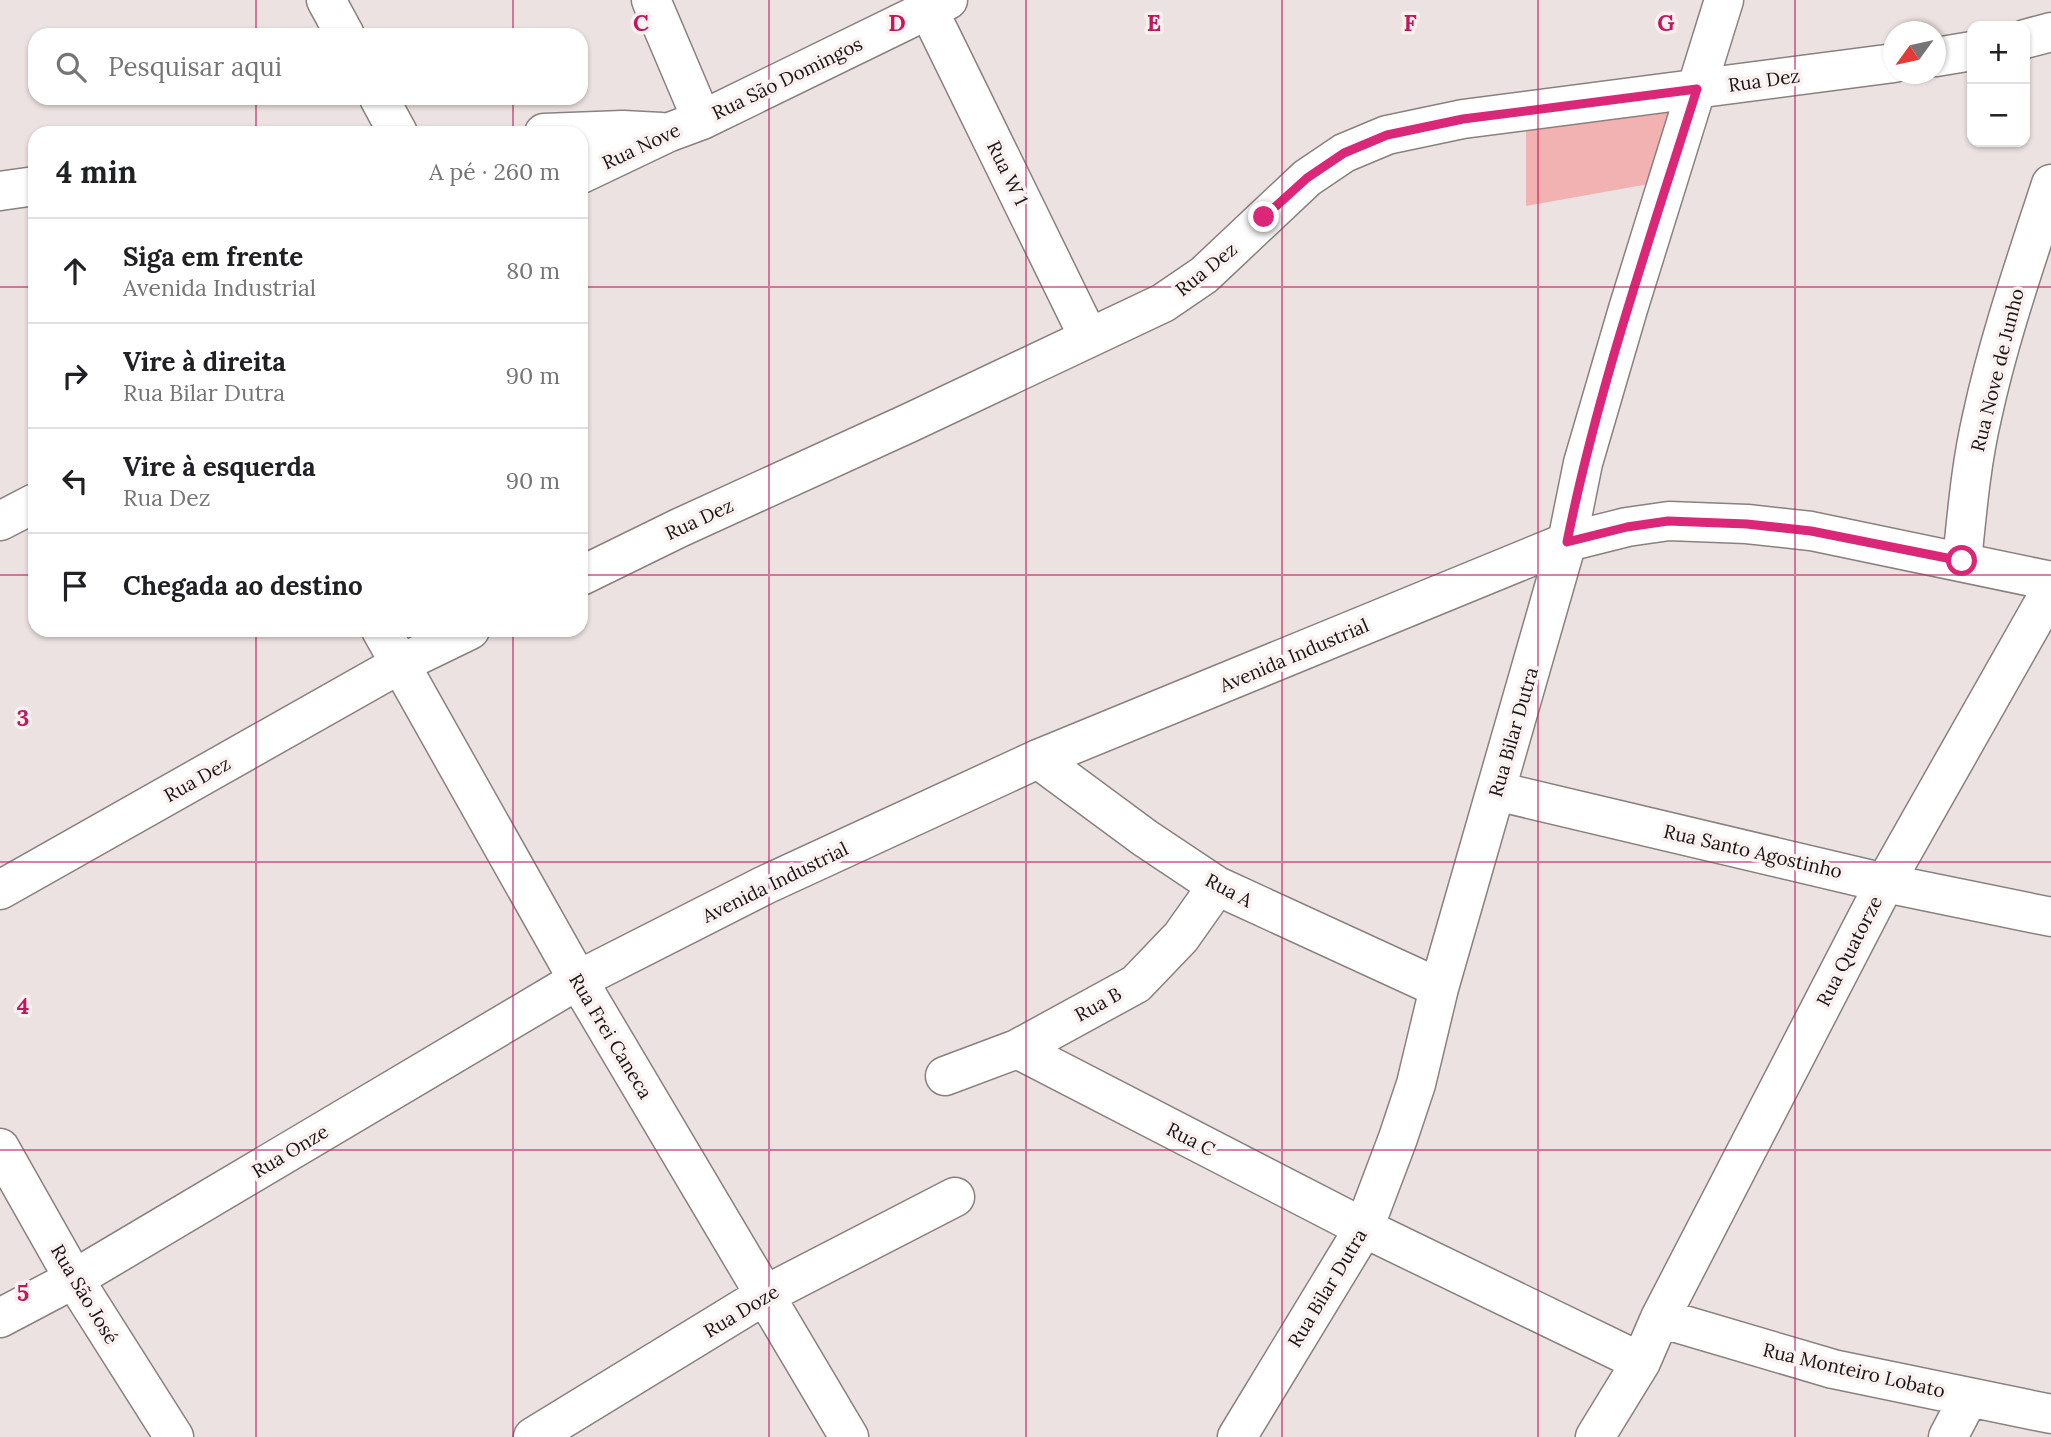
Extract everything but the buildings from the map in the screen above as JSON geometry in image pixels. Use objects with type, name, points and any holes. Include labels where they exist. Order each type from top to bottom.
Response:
[{"type":"street","points":[[326,0],[341,28]]},
{"type":"street","points":[[588,131],[685,126],[651,0]]},
{"type":"street","name":"Rua Bilar Dutra","points":[[1237,1437],[1364,1228],[1416,1084],[1439,988],[1567,542],[1583,463],[1724,0]]},
{"type":"street","name":"Rua São Domingos","points":[[685,126],[938,5]]},
{"type":"street","name":"Rua W 1","points":[[938,5],[1088,336]]},
{"type":"street","points":[[2030,38],[2051,32]]},
{"type":"street","points":[[1946,55],[1967,52]]},
{"type":"street","name":"Rua Dez","points":[[588,573],[1163,303],[1228,254],[1307,178],[1344,153],[1387,135],[1463,119],[1883,64]]},
{"type":"street","points":[[383,105],[394,126]]},
{"type":"street","name":"Rua Nove","points":[[588,171],[685,126]]},
{"type":"street","name":"Rua Nove de Junho","points":[[1962,561],[1971,480],[1982,416],[2012,303],[2051,184]]},
{"type":"street","points":[[0,191],[28,187]]},
{"type":"street","points":[[0,521],[28,507]]},
{"type":"street","name":"Avenida Industrial","points":[[578,980],[765,885],[1038,759],[1203,694],[1567,542],[1627,527],[1668,521],[1734,524],[1811,531],[2051,580]]},
{"type":"street","name":"Rua Quatorze","points":[[1595,1437],[1641,1362],[1660,1318],[1885,883],[2051,590]]},
{"type":"street","name":"Rua Frei Caneca","points":[[385,637],[578,980],[849,1437]]},
{"type":"street","name":"Rua Dez","points":[[0,890],[400,664],[456,637]]},
{"type":"street","name":"Rua A","points":[[1038,759],[1217,886],[1439,988]]},
{"type":"street","name":"Rua Santo Agostinho","points":[[1496,790],[1885,883],[2051,917]]},
{"type":"street","name":"Rua B","points":[[945,1076],[1017,1049],[1136,984],[1181,937],[1217,886]]},
{"type":"street","name":"Rua Onze","points":[[0,1318],[74,1279],[578,980]]},
{"type":"street","name":"Rua C","points":[[1017,1049],[1364,1228]]},
{"type":"street","name":"Rua São José","points":[[0,1149],[74,1279],[174,1437]]},
{"type":"street","name":"Rua Doze","points":[[533,1437],[765,1296],[956,1197]]},
{"type":"street","points":[[1364,1228],[1641,1362]]},
{"type":"street","name":"Rua Monteiro Lobato","points":[[1660,1318],[1833,1369],[2051,1414]]},
{"type":"street","points":[[1948,1437],[1969,1397]]},
{"type":"route","points":[[1264,217],[1307,178],[1344,153],[1387,135],[1463,119],[1697,89],[1583,463],[1567,542],[1627,527],[1668,521],[1747,524],[1811,531],[1962,561]]}]
